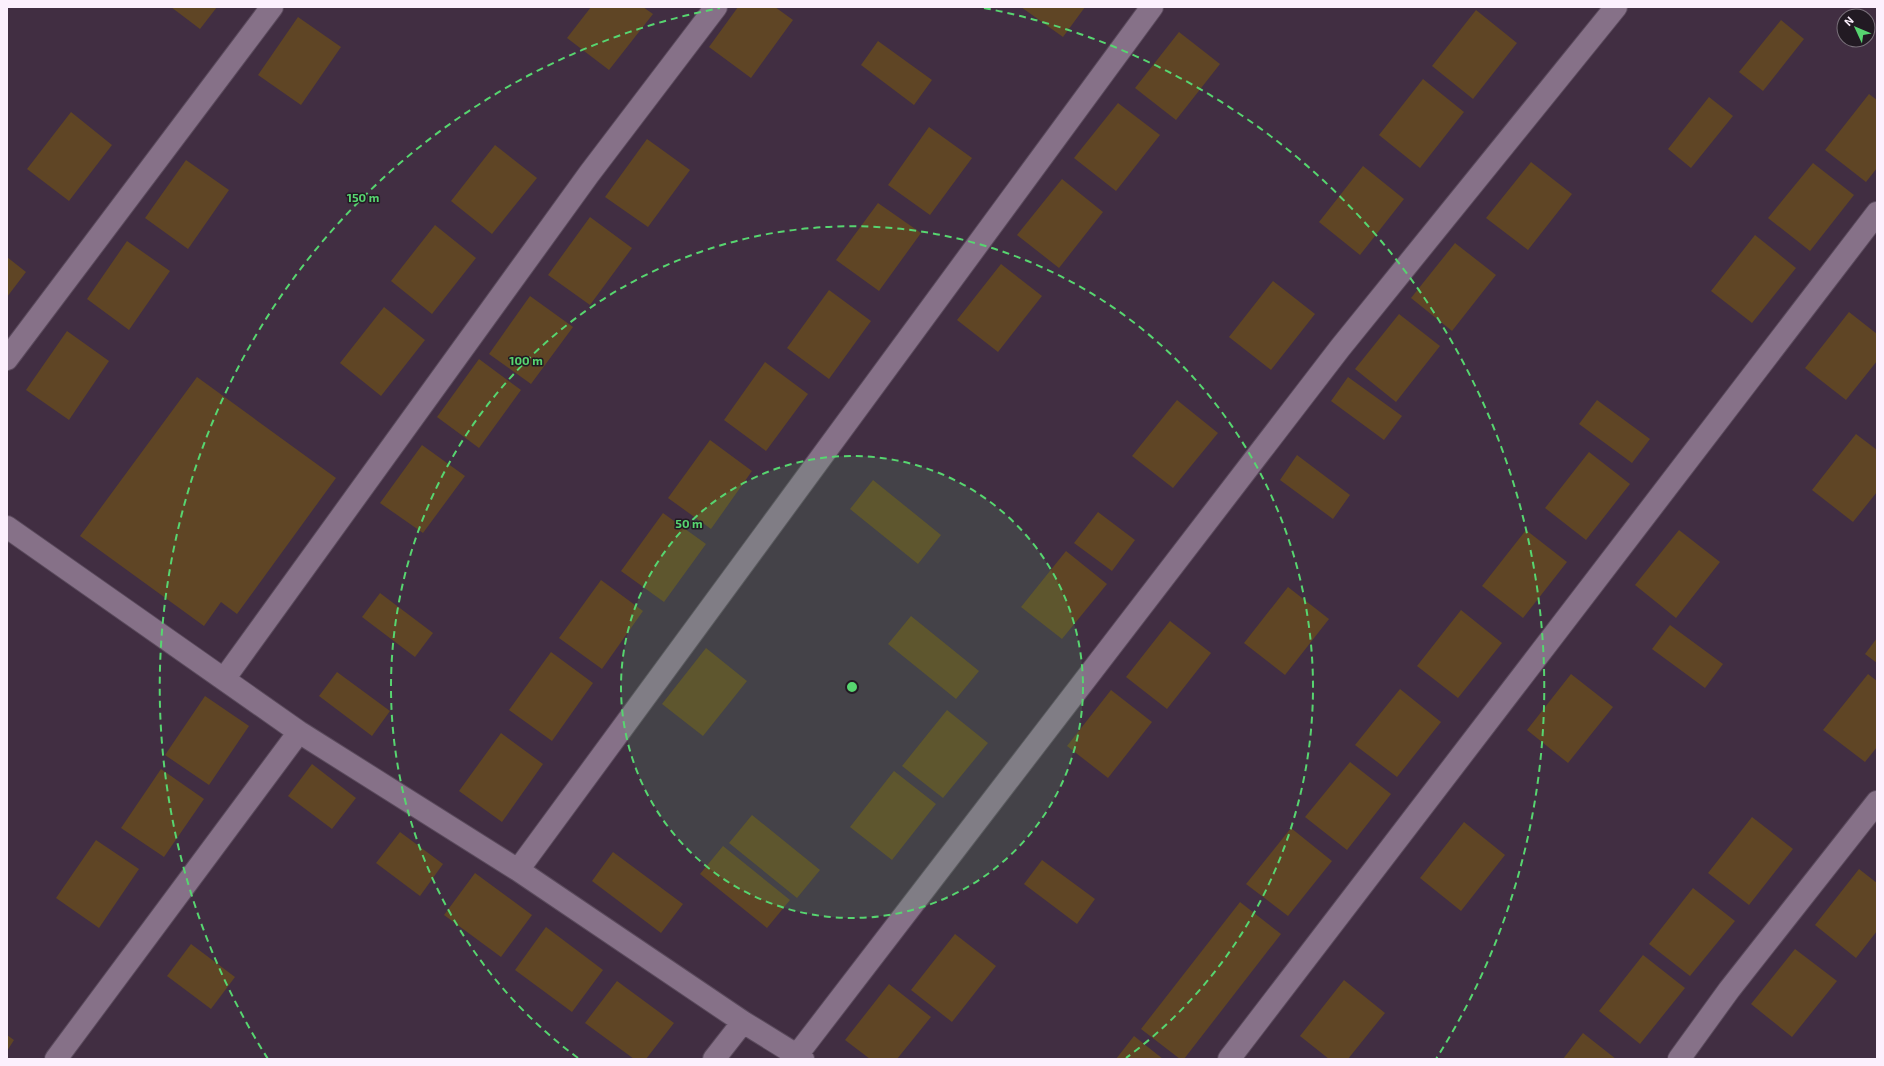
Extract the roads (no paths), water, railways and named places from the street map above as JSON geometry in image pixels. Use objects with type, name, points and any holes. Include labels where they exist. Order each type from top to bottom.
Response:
[{"type":"street","points":[[7,359],[272,7]]},
{"type":"street","points":[[224,680],[590,174],[716,7]]},
{"type":"street","points":[[518,870],[1152,7]]},
{"type":"street","points":[[7,526],[299,732],[518,870],[743,1022],[800,1057],[1340,348],[1616,7]]},
{"type":"street","points":[[1229,1059],[1877,213]]},
{"type":"street","points":[[56,1059],[299,732]]},
{"type":"street","points":[[1679,1059],[1729,990],[1877,802]]},
{"type":"street","points":[[714,1059],[743,1022]]}]
